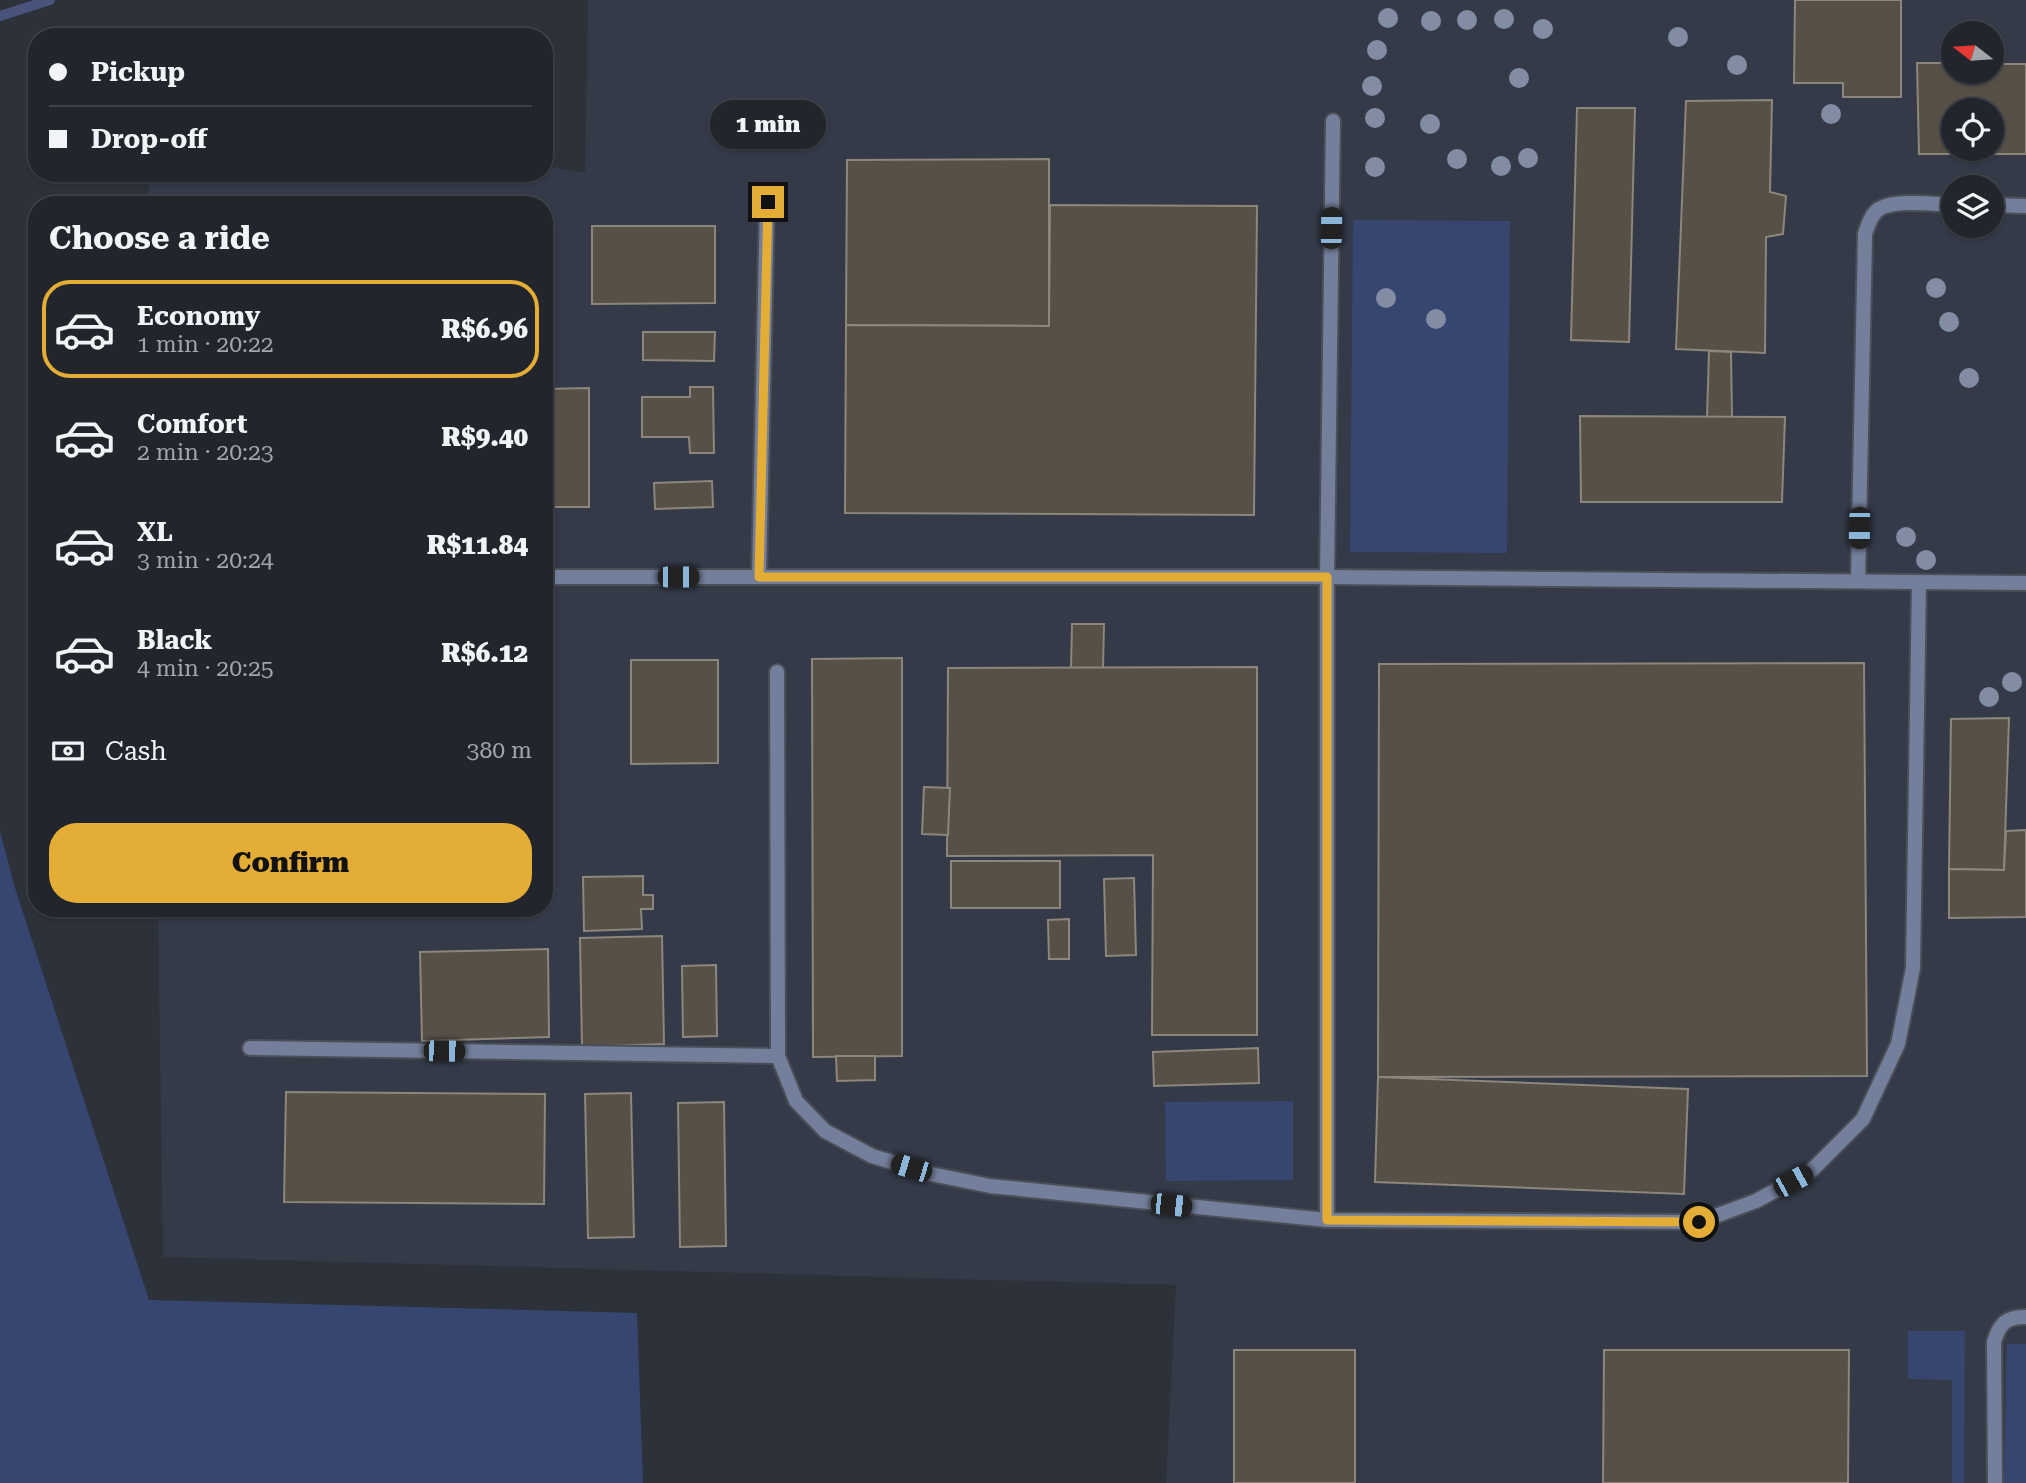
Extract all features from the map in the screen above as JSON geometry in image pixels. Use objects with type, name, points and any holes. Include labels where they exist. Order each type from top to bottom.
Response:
[{"type":"lane","points":[[1327,1220],[1327,577],[1333,121]]},
{"type":"lane","points":[[759,577],[768,202]]},
{"type":"lane","points":[[1858,581],[1865,234],[1870,219],[1878,209],[1894,204],[1941,205]]},
{"type":"lane","points":[[2004,205],[2026,206]]},
{"type":"lane","points":[[553,577],[1327,577],[2026,583]]},
{"type":"lane","points":[[777,671],[778,1056],[796,1101],[825,1131],[872,1156],[931,1174],[990,1186],[1327,1220],[1699,1222],[1756,1202],[1811,1171],[1863,1119],[1898,1044],[1913,968],[1919,582]]},
{"type":"lane","points":[[250,1048],[778,1056]]},
{"type":"lane","points":[[1995,1483],[1994,1342],[1998,1329],[2007,1320],[2026,1317]]},
{"type":"shaded area","points":[[588,0],[2026,0],[2026,1483],[1166,1483],[1176,1285],[163,1257],[158,917],[553,917],[553,196],[149,196],[148,182],[553,182],[553,168],[585,173]]},
{"type":"shaded area","points":[[1353,220],[1510,221],[1507,553],[1350,552]]},
{"type":"shaded area","points":[[0,831],[15,888],[149,1300],[637,1313],[643,1483],[0,1483]]},
{"type":"shaded area","points":[[1293,1101],[1293,1180],[1166,1181],[1165,1102]]},
{"type":"shaded area","points":[[1908,1331],[1965,1331],[1964,1483],[1952,1483],[1952,1380],[1908,1379]]},
{"type":"shaded area","points":[[2007,1344],[2026,1344],[2026,1483],[2004,1483]]},
{"type":"building","points":[[1795,0],[1901,0],[1901,97],[1843,97],[1843,83],[1794,83]]},
{"type":"building","points":[[1917,63],[1941,63],[1941,84],[2004,84],[2004,64],[2026,64],[2026,154],[2004,154],[2004,98],[1941,98],[1941,154],[1919,154]]},
{"type":"building","points":[[1772,100],[1770,192],[1786,196],[1783,234],[1766,237],[1765,353],[1676,349],[1686,101]]},
{"type":"building","points":[[1577,108],[1635,108],[1629,342],[1571,340]]},
{"type":"building","points":[[1049,159],[1049,326],[846,325],[847,160]]},
{"type":"building","points":[[1050,205],[1257,206],[1254,515],[845,513],[846,325],[1049,326]]},
{"type":"building","points":[[592,226],[715,226],[715,303],[592,304]]},
{"type":"building","points":[[643,332],[715,332],[714,361],[643,360]]},
{"type":"building","points":[[1709,351],[1731,352],[1732,417],[1707,417]]},
{"type":"building","points":[[690,387],[713,387],[714,453],[690,453],[689,437],[642,437],[642,397],[690,397]]},
{"type":"building","points":[[589,388],[589,507],[553,507],[553,389]]},
{"type":"building","points":[[1580,416],[1785,417],[1782,502],[1581,502]]},
{"type":"building","points":[[712,481],[713,507],[655,509],[654,483]]},
{"type":"building","points":[[1072,624],[1104,624],[1103,668],[1071,668]]},
{"type":"building","points":[[902,658],[902,1056],[813,1057],[812,659]]},
{"type":"building","points":[[631,660],[718,660],[718,763],[631,764]]},
{"type":"building","points":[[1864,663],[1867,1076],[1378,1077],[1379,664]]},
{"type":"building","points":[[1257,667],[1257,1035],[1152,1035],[1153,855],[947,856],[948,668]]},
{"type":"building","points":[[553,692],[554,692],[553,777]]},
{"type":"building","points":[[2009,718],[2004,870],[1949,869],[1951,719]]},
{"type":"building","points":[[924,787],[950,788],[948,835],[922,834]]},
{"type":"building","points":[[2026,830],[2026,917],[1949,918],[1949,869],[2004,870],[2006,831]]},
{"type":"building","points":[[951,861],[1060,861],[1060,908],[951,908]]},
{"type":"building","points":[[643,876],[643,895],[653,895],[653,909],[641,909],[642,929],[584,931],[583,877]]},
{"type":"building","points":[[1134,878],[1136,955],[1106,956],[1104,879]]},
{"type":"building","points":[[1069,919],[1069,959],[1049,959],[1048,920]]},
{"type":"building","points":[[662,936],[664,1044],[582,1047],[580,938]]},
{"type":"building","points":[[548,949],[549,1037],[422,1041],[420,952]]},
{"type":"building","points":[[716,965],[717,1036],[683,1037],[682,966]]},
{"type":"building","points":[[1258,1048],[1259,1083],[1154,1086],[1153,1052]]},
{"type":"building","points":[[836,1056],[875,1056],[875,1080],[837,1081]]},
{"type":"building","points":[[1378,1077],[1688,1089],[1684,1194],[1375,1182]]},
{"type":"building","points":[[286,1092],[545,1094],[544,1204],[284,1202]]},
{"type":"building","points":[[631,1093],[634,1237],[588,1238],[585,1094]]},
{"type":"building","points":[[724,1102],[726,1246],[680,1247],[678,1103]]},
{"type":"building","points":[[1234,1350],[1355,1350],[1355,1483],[1234,1483]]},
{"type":"building","points":[[1604,1350],[1849,1350],[1848,1483],[1603,1483]]},
{"type":"waterway","points":[[0,16],[50,0]]},
{"type":"route","points":[[768,202],[759,577],[1327,577],[1327,1220],[1699,1222]]}]
